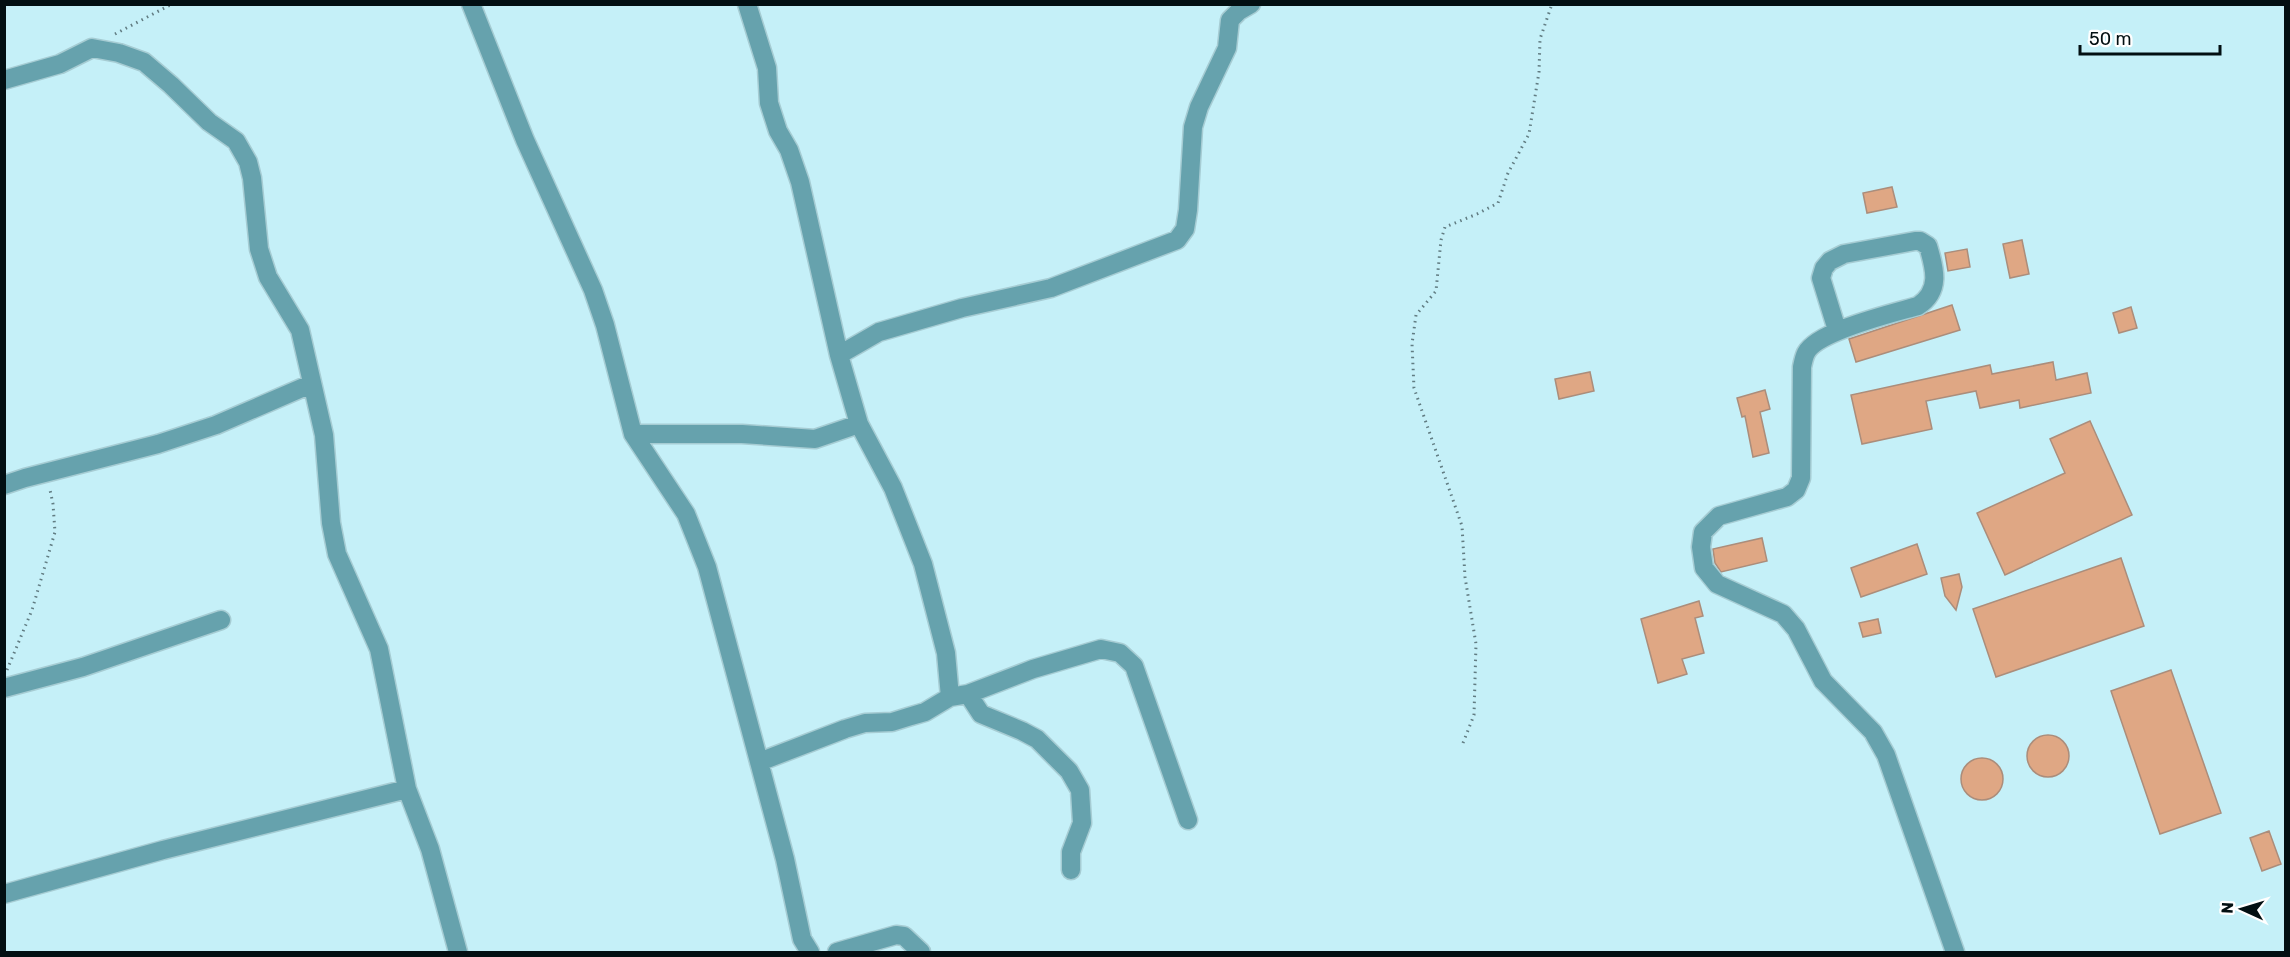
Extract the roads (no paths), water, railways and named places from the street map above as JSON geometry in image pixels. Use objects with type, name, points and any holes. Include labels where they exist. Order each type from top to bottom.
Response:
[{"type":"street","points":[[471,4],[525,140],[593,290],[605,325],[633,434],[686,514],[707,567],[785,859],[802,939],[807,952]]},
{"type":"street","points":[[747,4],[767,68],[769,103],[778,131],[789,150],[800,182],[839,355],[859,424],[893,488],[923,564],[959,695],[981,714],[1037,739],[1069,771],[1080,790],[1082,823],[1071,852],[1071,870]]},
{"type":"street","points":[[839,355],[879,332],[962,308],[1052,288],[1177,240],[1185,229],[1193,127],[1199,107],[1227,48],[1230,20],[1251,4]]},
{"type":"street","points":[[4,80],[60,64],[92,48],[118,52],[144,62],[209,122],[236,141],[248,162],[252,178],[259,249],[268,277],[300,330],[324,435],[337,554],[379,649],[407,789],[430,849],[458,952]]},
{"type":"street","points":[[1837,330],[1821,278],[1824,268],[1830,261],[1845,254],[1915,241],[1928,246],[1934,280],[1933,291],[1927,300],[1918,306],[1837,330],[1806,352],[1802,367],[1801,478],[1796,490],[1787,497],[1719,516],[1711,522],[1703,532],[1701,547],[1704,568],[1717,584],[1783,614],[1796,629],[1823,681],[1873,732],[1886,755],[1955,952]]},
{"type":"street","points":[[4,485],[158,444],[216,425],[311,384]]},
{"type":"street","points":[[633,434],[742,434],[815,438],[859,424]]},
{"type":"street","points":[[4,688],[83,667],[221,620]]},
{"type":"street","points":[[759,762],[845,729],[865,723],[892,722],[917,714],[959,695],[1101,649],[1120,652],[1134,666],[1188,820]]},
{"type":"street","points":[[4,894],[175,847],[407,789]]},
{"type":"street","points":[[837,952],[896,935],[904,936],[921,952]]}]
